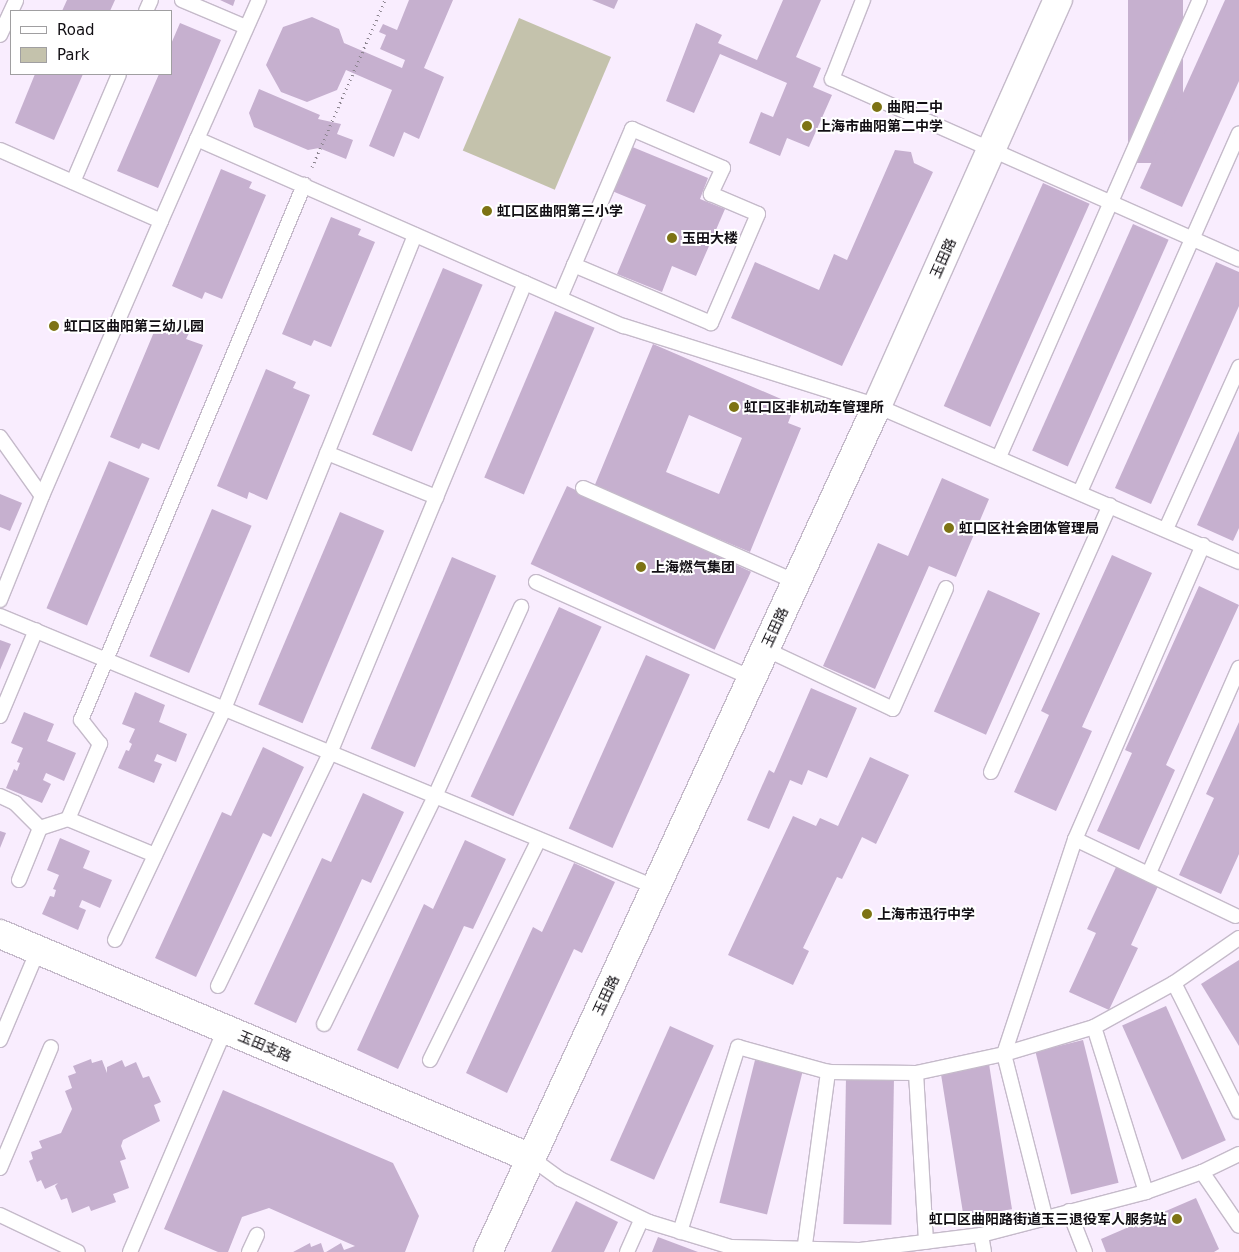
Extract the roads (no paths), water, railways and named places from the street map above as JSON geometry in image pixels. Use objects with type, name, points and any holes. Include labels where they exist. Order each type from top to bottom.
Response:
[{"type":"street","name":"玉田路","points":[[488,1252],[877,406],[1058,0]]},
{"type":"street","name":"玉田支路","points":[[0,934],[531,1158]]},
{"type":"lane","points":[[182,0],[246,27]]},
{"type":"lane","points":[[0,600],[42,496],[258,0]]},
{"type":"lane","points":[[863,0],[832,79],[1239,259]]},
{"type":"lane","points":[[999,457],[1200,0]]},
{"type":"lane","points":[[0,35],[10,13]]},
{"type":"lane","points":[[74,182],[119,75]]},
{"type":"lane","points":[[560,298],[574,265],[632,129],[723,168],[712,194],[758,214],[711,324],[574,265]]},
{"type":"lane","points":[[1080,492],[1239,134]]},
{"type":"lane","points":[[196,139],[624,326],[877,406],[1239,562]]},
{"type":"lane","points":[[0,150],[161,221]]},
{"type":"lane","points":[[68,819],[100,744],[81,720],[304,186]]},
{"type":"lane","points":[[115,940],[224,709],[416,235]]},
{"type":"lane","points":[[218,986],[330,753],[525,283]]},
{"type":"lane","points":[[1166,529],[1239,367]]},
{"type":"lane","points":[[1,442],[42,496]]},
{"type":"lane","points":[[327,453],[436,497]]},
{"type":"lane","points":[[583,488],[796,582]]},
{"type":"lane","points":[[991,772],[1110,505]]},
{"type":"lane","points":[[1045,1216],[1004,1054],[1075,839],[1203,545]]},
{"type":"lane","points":[[536,582],[752,678]]},
{"type":"lane","points":[[765,649],[893,709],[946,588]]},
{"type":"lane","points":[[324,1024],[435,796],[521,607]]},
{"type":"lane","points":[[0,616],[655,887]]},
{"type":"lane","points":[[0,716],[36,630]]},
{"type":"lane","points":[[1149,873],[1239,668]]},
{"type":"lane","points":[[0,796],[15,804],[40,828]]},
{"type":"lane","points":[[40,828],[68,819],[155,855]]},
{"type":"lane","points":[[19,880],[40,828]]},
{"type":"lane","points":[[430,1060],[539,839]]},
{"type":"lane","points":[[1075,839],[1238,915]]},
{"type":"lane","points":[[680,1232],[738,1048],[828,1072],[916,1073],[1004,1054],[1094,1027],[1174,984],[1239,938]]},
{"type":"lane","points":[[0,1040],[38,950]]},
{"type":"lane","points":[[1174,984],[1239,1112]]},
{"type":"lane","points":[[1094,1027],[1146,1192]]},
{"type":"lane","points":[[130,1252],[225,1029]]},
{"type":"lane","points":[[0,1168],[50,1047]]},
{"type":"lane","points":[[805,1251],[828,1072]]},
{"type":"lane","points":[[916,1073],[926,1242]]},
{"type":"lane","points":[[531,1158],[560,1180],[642,1219],[730,1250],[805,1251],[860,1250],[981,1235],[1045,1216],[1146,1192],[1202,1172],[1239,1154]]},
{"type":"lane","points":[[1202,1172],[1239,1226]]},
{"type":"lane","points":[[1069,1211],[1085,1252]]},
{"type":"lane","points":[[0,1215],[78,1252]]},
{"type":"lane","points":[[627,1252],[642,1219]]},
{"type":"lane","points":[[249,1252],[257,1235]]},
{"type":"lane","points":[[981,1235],[984,1252]]},
{"type":"place","name":"曲阳二中","points":[[877,107]]},
{"type":"place","name":"上海市曲阳第二中学","points":[[807,126]]},
{"type":"place","name":"虹口区曲阳第三小学","points":[[487,211]]},
{"type":"place","name":"玉田大楼","points":[[672,238]]},
{"type":"place","name":"虹口区曲阳第三幼儿园","points":[[54,326]]},
{"type":"place","name":"虹口区非机动车管理所","points":[[734,407]]},
{"type":"place","name":"虹口区社会团体管理局","points":[[949,528]]},
{"type":"place","name":"上海燃气集团","points":[[641,567]]},
{"type":"place","name":"上海市迅行中学","points":[[867,914]]},
{"type":"place","name":"虹口区曲阳路街道玉三退役军人服务站","points":[[1177,1219]]}]
